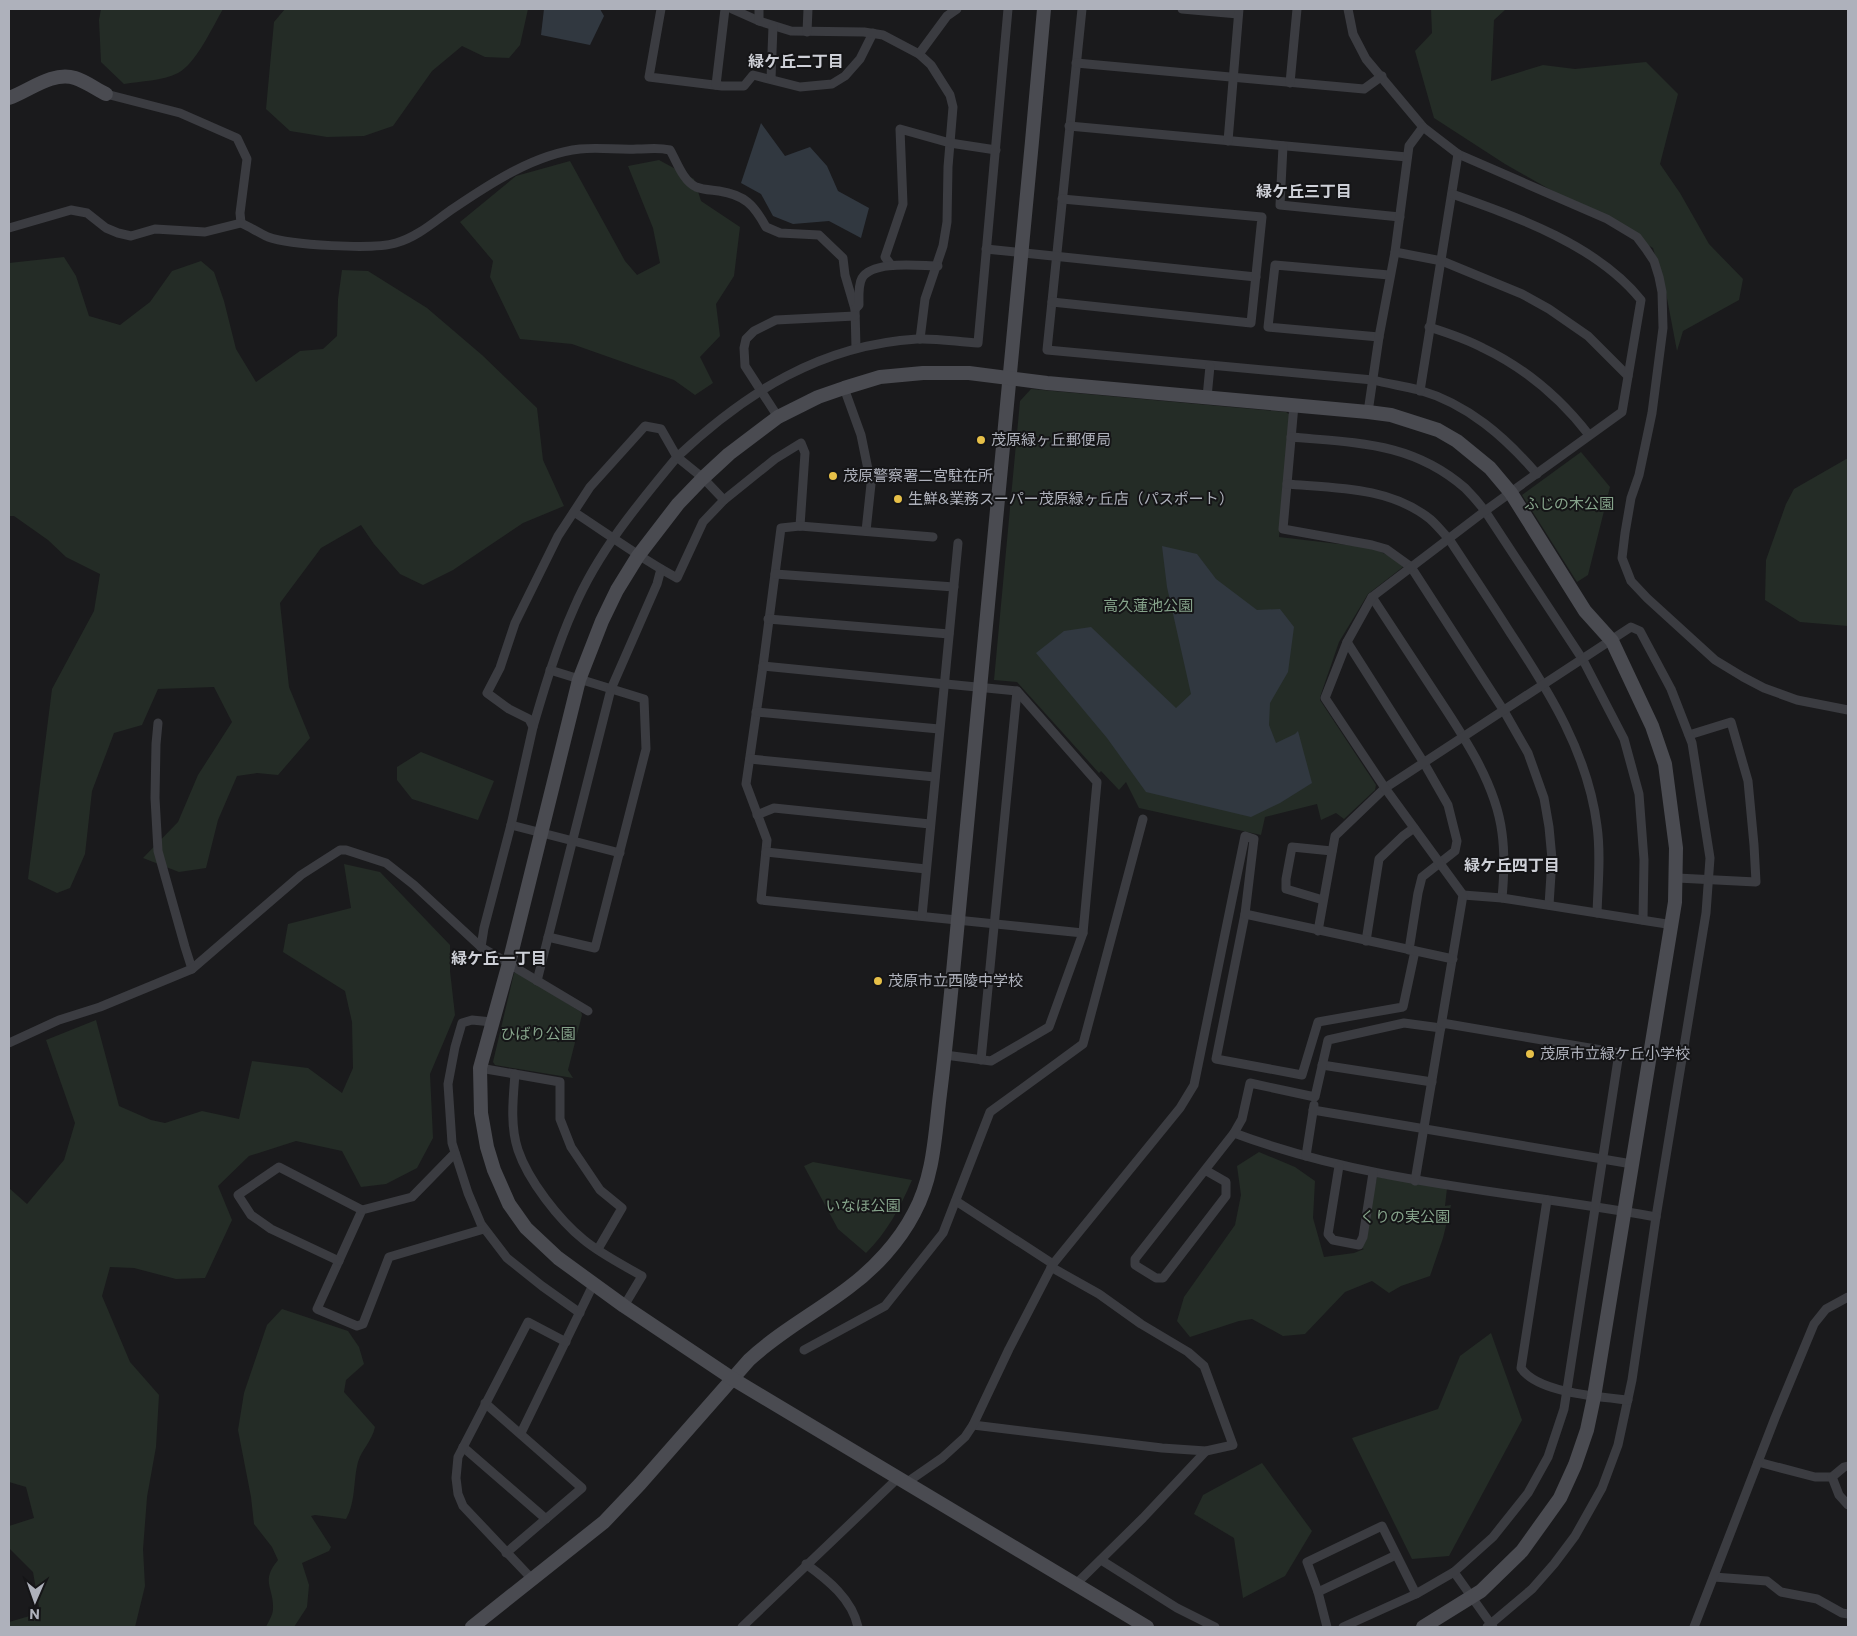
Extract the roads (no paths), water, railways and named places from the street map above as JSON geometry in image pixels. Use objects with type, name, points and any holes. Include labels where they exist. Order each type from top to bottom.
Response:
[{"type":"street","points":[[661,9],[649,76],[716,85],[744,86],[753,75],[800,87],[832,84],[845,76],[860,59],[873,33]]},
{"type":"street","points":[[716,85],[726,9]]},
{"type":"street","points":[[732,9],[758,21],[791,31],[864,32],[883,35],[919,54],[931,65],[950,95],[953,107],[948,168],[947,222],[938,266],[925,299],[920,339]]},
{"type":"street","points":[[758,21],[759,9]]},
{"type":"street","points":[[807,32],[808,9]]},
{"type":"street","points":[[919,54],[947,16],[957,9]]},
{"type":"street","points":[[481,947],[533,727],[557,647],[574,606],[614,537],[643,498],[677,457],[716,423],[772,383],[805,366],[856,348],[891,342],[920,339],[978,343],[1008,9]]},
{"type":"street","points":[[472,1627],[604,1522],[768,1342],[848,1289],[866,1274],[885,1253],[914,1214],[922,1196],[931,1164],[945,1055],[1044,9]]},
{"type":"street","points":[[1082,9],[1048,350],[1373,380],[1420,391],[1476,417],[1514,447],[1538,474]]},
{"type":"street","points":[[1182,9],[1238,11],[1228,141]]},
{"type":"street","points":[[1290,83],[1297,9]]},
{"type":"street","points":[[1348,9],[1353,34],[1366,59],[1423,127],[1458,154],[1607,219],[1636,237],[1654,260],[1662,292],[1663,328],[1652,413],[1639,475],[1631,498],[1625,533],[1622,558],[1631,581],[1715,660],[1736,673],[1764,688],[1797,700],[1848,710]]},
{"type":"street","points":[[771,79],[773,26]]},
{"type":"street","points":[[1076,63],[1364,89],[1382,76]]},
{"type":"street","points":[[9,98],[21,94],[45,80],[62,77],[75,78],[106,94],[180,113],[237,138],[247,159],[240,213],[241,223]]},
{"type":"street","points":[[1069,126],[1407,157]]},
{"type":"street","points":[[1368,412],[1378,337],[1395,252],[1409,146],[1423,127]]},
{"type":"street","points":[[891,265],[885,257],[903,204],[900,129],[950,143],[996,150]]},
{"type":"street","points":[[1283,146],[1280,205],[1400,217]]},
{"type":"street","points":[[9,228],[71,210],[87,213],[106,228],[131,236],[155,229],[205,232],[241,223],[269,237],[294,242],[324,245],[383,245],[397,243],[421,231],[515,169],[551,156],[579,149],[622,148],[637,150],[658,147],[670,150],[683,175],[696,187],[723,192],[740,198],[755,208],[766,227],[780,233],[819,235],[843,258],[845,275],[855,313],[856,348]]},
{"type":"street","points":[[1420,391],[1458,154]]},
{"type":"street","points":[[1415,1181],[1464,895],[1385,788],[1325,698],[1346,642],[1372,597],[1485,511],[1622,412],[1641,300],[1628,284],[1596,259],[1541,229],[1505,213],[1452,194]]},
{"type":"street","points":[[1052,302],[1251,323],[1262,217],[1062,199]]},
{"type":"street","points":[[986,250],[1256,277]]},
{"type":"street","points":[[1395,252],[1442,261],[1508,288],[1549,309],[1588,336],[1628,376]]},
{"type":"street","points":[[855,313],[859,305],[860,284],[863,277],[876,268],[891,265],[938,266]]},
{"type":"street","points":[[1378,337],[1268,327],[1275,265],[1389,276]]},
{"type":"street","points":[[778,417],[745,366],[743,356],[746,339],[754,331],[776,320],[855,313]]},
{"type":"street","points":[[1430,327],[1485,348],[1522,371],[1561,402],[1589,435]]},
{"type":"street","points":[[1207,397],[1210,366]]},
{"type":"street","points":[[1147,1627],[733,1379],[594,1285],[558,1258],[526,1228],[509,1204],[486,1147],[481,1113],[480,1068],[509,963],[579,680],[602,621],[617,590],[638,556],[678,504],[729,454],[778,417],[818,397],[880,377],[923,373],[969,373],[1010,379],[1368,412],[1391,415],[1438,430],[1473,453],[1490,468],[1511,493],[1585,611],[1612,641],[1652,726],[1665,764],[1676,848],[1677,878],[1673,925],[1587,1430],[1575,1465],[1560,1498],[1522,1551],[1481,1591],[1423,1627]]},
{"type":"street","points":[[844,388],[861,435],[870,484],[866,531]]},
{"type":"street","points":[[1294,405],[1283,529],[1379,547],[1397,556],[1411,567],[1504,711],[1528,754],[1544,798],[1552,859],[1549,905]]},
{"type":"street","points":[[533,727],[529,719],[509,709],[487,693],[500,668],[515,623],[558,536],[590,487],[645,426],[661,429],[677,457],[703,478],[724,500]]},
{"type":"street","points":[[1291,437],[1383,447],[1407,453],[1447,474],[1466,489],[1485,511],[1584,660],[1624,739],[1639,794],[1644,860],[1643,920]]},
{"type":"street","points":[[574,512],[614,537],[638,556],[677,578],[703,522],[724,500],[775,459],[801,443],[805,453],[800,526]]},
{"type":"street","points":[[1287,484],[1368,492],[1385,496],[1418,511],[1431,520],[1449,539],[1545,685],[1571,734],[1591,794],[1598,826],[1597,913]]},
{"type":"street","points":[[933,537],[800,526],[781,528],[746,784],[756,815],[767,840],[761,900],[1083,933]]},
{"type":"street","points":[[922,916],[958,543]]},
{"type":"street","points":[[537,981],[611,689],[657,584],[661,569]]},
{"type":"street","points":[[775,574],[954,587]]},
{"type":"street","points":[[1372,597],[1464,737],[1486,778],[1502,832],[1505,874],[1502,898]]},
{"type":"street","points":[[768,619],[949,634]]},
{"type":"street","points":[[1318,931],[1335,836],[1385,788],[1631,628],[1640,631],[1671,689],[1692,743],[1710,858],[1706,913],[1628,1400],[1618,1445],[1605,1479],[1575,1536],[1532,1589],[1491,1626],[1454,1572]]},
{"type":"street","points":[[742,1627],[806,1564],[902,1480],[942,1458],[965,1437],[973,1425],[1052,1266],[1180,1108],[1194,1085],[1245,836],[1254,839],[1246,914],[1216,1059],[1302,1075],[1318,1022],[1403,1007],[1412,951],[1418,893],[1422,877],[1455,851],[1457,841],[1448,805],[1424,763],[1346,642]]},
{"type":"street","points":[[763,666],[1017,692],[1097,782],[1083,933],[1049,1027],[991,1061],[945,1055]]},
{"type":"street","points":[[548,937],[595,948],[646,749],[644,699],[550,670]]},
{"type":"street","points":[[981,1060],[1017,692]]},
{"type":"street","points":[[756,712],[939,729]]},
{"type":"street","points":[[1677,878],[1756,882],[1748,781],[1731,722],[1689,736]]},
{"type":"street","points":[[158,723],[155,798],[158,851],[184,947],[192,969]]},
{"type":"street","points":[[750,759],[935,778]]},
{"type":"street","points":[[756,815],[774,808],[930,824]]},
{"type":"street","points":[[804,1350],[885,1306],[943,1233],[990,1112],[1082,1044],[1143,819]]},
{"type":"street","points":[[511,825],[620,852]]},
{"type":"street","points":[[1366,941],[1379,859],[1414,828]]},
{"type":"street","points":[[1323,900],[1286,890],[1286,880],[1292,847],[1332,850]]},
{"type":"street","points":[[9,1043],[59,1020],[100,1007],[192,969],[301,875],[340,850],[346,850],[386,863],[414,885],[481,947],[588,1011]]},
{"type":"street","points":[[766,852],[926,870]]},
{"type":"street","points":[[1464,895],[1502,898],[1673,925]]},
{"type":"street","points":[[1246,914],[1453,959]]},
{"type":"street","points":[[492,1022],[472,1020],[462,1023],[455,1046],[448,1084],[452,1144],[468,1193],[484,1229],[507,1258],[580,1313]]},
{"type":"street","points":[[1306,1156],[1315,1097],[1328,1040],[1404,1023],[1441,1026],[1619,1053],[1564,1408],[1548,1457],[1528,1494],[1493,1536],[1454,1572],[1416,1594],[1343,1627]]},
{"type":"street","points":[[1322,1065],[1432,1082]]},
{"type":"street","points":[[480,1068],[560,1082],[560,1118],[572,1147],[600,1190],[622,1208],[598,1249]]},
{"type":"street","points":[[515,1074],[512,1116],[518,1150],[531,1177],[547,1202],[584,1240],[642,1276],[624,1306]]},
{"type":"street","points":[[1205,1170],[1226,1182],[1226,1196],[1163,1278],[1156,1278],[1135,1265],[1135,1260],[1205,1170],[1234,1133],[1242,1119],[1250,1083],[1315,1097]]},
{"type":"street","points":[[1313,1110],[1632,1164]]},
{"type":"street","points":[[1234,1133],[1339,1166],[1373,1173],[1656,1217]]},
{"type":"street","points":[[338,1261],[272,1229],[251,1215],[238,1195],[278,1166],[362,1210],[412,1197],[455,1153]]},
{"type":"street","points":[[1339,1166],[1328,1234],[1333,1240],[1359,1244],[1363,1237],[1373,1173]]},
{"type":"street","points":[[1547,1200],[1521,1368],[1526,1376],[1566,1393],[1628,1400]]},
{"type":"street","points":[[956,1201],[1052,1266],[1099,1294],[1141,1324],[1188,1352],[1204,1366],[1232,1445],[1206,1451],[1162,1448],[973,1425]]},
{"type":"street","points":[[362,1210],[317,1309],[357,1326],[363,1324],[389,1257],[484,1229]]},
{"type":"street","points":[[521,1433],[594,1285]]},
{"type":"street","points":[[1694,1627],[1814,1324],[1826,1309],[1848,1297]]},
{"type":"street","points":[[532,1579],[463,1506],[458,1494],[456,1471],[458,1457],[528,1322],[566,1342]]},
{"type":"street","points":[[485,1403],[582,1488],[506,1553]]},
{"type":"street","points":[[463,1447],[546,1519]]},
{"type":"street","points":[[1076,1584],[1143,1518],[1206,1451]]},
{"type":"street","points":[[1758,1462],[1815,1477],[1832,1477],[1848,1466]]},
{"type":"street","points":[[1832,1477],[1838,1495],[1848,1505]]},
{"type":"street","points":[[1327,1627],[1318,1592],[1307,1562],[1382,1526],[1416,1594]]},
{"type":"street","points":[[1318,1592],[1396,1555]]},
{"type":"street","points":[[1100,1560],[1177,1608],[1214,1627]]},
{"type":"street","points":[[806,1564],[829,1581],[844,1599],[856,1618],[858,1627]]},
{"type":"street","points":[[1714,1577],[1766,1581],[1781,1592],[1817,1599],[1842,1613],[1848,1614]]},
{"type":"place","name":"茂原緑ヶ丘郵便局","points":[[981,440]]},
{"type":"place","name":"茂原警察署二宮駐在所","points":[[833,476]]},
{"type":"place","name":"生鮮&業務スーパー茂原緑ヶ丘店（パスポート）","points":[[898,499]]},
{"type":"place","name":"茂原市立西陵中学校","points":[[878,981]]},
{"type":"place","name":"茂原市立緑ケ丘小学校","points":[[1530,1054]]},
{"type":"district","name":"緑ケ丘二丁目","points":[[796,61]]},
{"type":"district","name":"緑ケ丘三丁目","points":[[1304,191]]},
{"type":"district","name":"緑ケ丘四丁目","points":[[1512,865]]},
{"type":"district","name":"緑ケ丘一丁目","points":[[499,958]]},
{"type":"park label","name":"ふじの木公園","points":[[1569,504]]},
{"type":"park label","name":"高久蓮池公園","points":[[1148,606]]},
{"type":"park label","name":"ひばり公園","points":[[538,1034]]},
{"type":"park label","name":"いなほ公園","points":[[863,1206]]},
{"type":"park label","name":"くりの実公園","points":[[1405,1217]]}]
